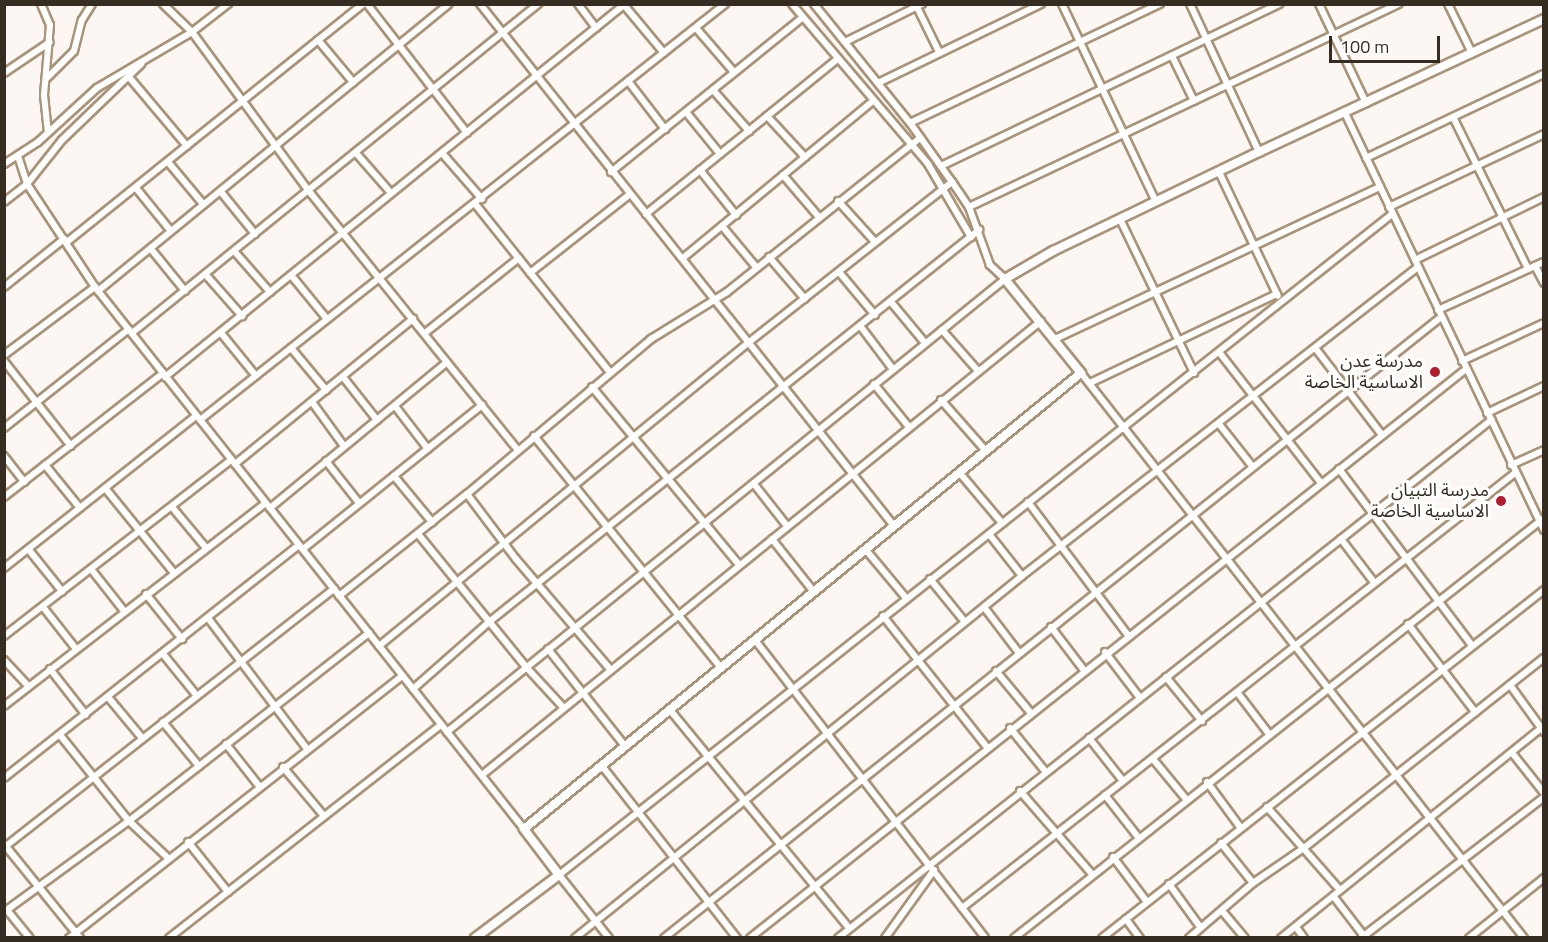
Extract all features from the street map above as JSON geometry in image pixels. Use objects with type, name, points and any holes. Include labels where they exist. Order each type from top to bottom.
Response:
[{"type":"main road","points":[[476,938],[559,875],[524,829],[1081,373],[1056,339],[1005,279],[1120,219],[1259,152],[1544,20]]},
{"type":"street","points":[[41,4],[51,25],[43,105],[48,132]]},
{"type":"street","points":[[46,78],[74,51],[82,20],[92,4]]},
{"type":"street","points":[[163,4],[192,32],[309,190],[518,450]]},
{"type":"street","points":[[4,164],[48,132],[97,88],[192,32],[228,4]]},
{"type":"street","points":[[4,286],[136,188],[241,101],[365,4],[467,133]]},
{"type":"street","points":[[4,356],[151,249],[170,230],[221,192],[449,4]]},
{"type":"street","points":[[480,4],[894,526]]},
{"type":"street","points":[[4,428],[235,252],[538,4]]},
{"type":"street","points":[[578,4],[596,28]]},
{"type":"street","points":[[4,568],[105,488],[256,376],[378,277],[476,205],[725,4]]},
{"type":"street","points":[[792,4],[836,60],[912,145],[945,188],[971,237]]},
{"type":"street","points":[[447,732],[645,572],[704,521],[754,484],[892,368],[1005,279],[990,265],[969,207],[941,166],[910,123],[813,4]]},
{"type":"street","points":[[878,83],[1041,4]]},
{"type":"street","points":[[1062,4],[1156,202]]},
{"type":"street","points":[[910,123],[1080,43],[1147,7],[1160,4]]},
{"type":"street","points":[[1190,4],[1259,152]]},
{"type":"street","points":[[941,166],[1279,4]]},
{"type":"street","points":[[1319,4],[1366,103]]},
{"type":"street","points":[[969,207],[1335,37],[1398,4]]},
{"type":"street","points":[[1448,4],[1472,53]]},
{"type":"street","points":[[4,497],[221,333],[625,5],[664,53]]},
{"type":"street","points":[[845,42],[918,5],[939,52]]},
{"type":"street","points":[[611,172],[802,18]]},
{"type":"street","points":[[696,28],[734,72]]},
{"type":"street","points":[[318,40],[353,82]]},
{"type":"street","points":[[4,73],[50,42]]},
{"type":"street","points":[[1173,56],[1194,101]]},
{"type":"street","points":[[4,202],[27,184],[62,140],[144,60]]},
{"type":"street","points":[[646,214],[836,60]]},
{"type":"street","points":[[1366,158],[1544,74]]},
{"type":"street","points":[[129,77],[187,146]]},
{"type":"street","points":[[628,81],[665,129]]},
{"type":"street","points":[[713,90],[749,131]]},
{"type":"street","points":[[683,258],[873,100]]},
{"type":"street","points":[[686,112],[720,154]]},
{"type":"street","points":[[1345,113],[1511,465],[1541,519],[1544,530]]},
{"type":"street","points":[[767,116],[805,157]]},
{"type":"street","points":[[1453,117],[1479,164],[1528,269]]},
{"type":"street","points":[[1389,207],[1544,134]]},
{"type":"street","points":[[339,596],[467,494],[661,331],[716,299],[818,216],[920,138]]},
{"type":"street","points":[[356,153],[391,193]]},
{"type":"street","points":[[442,153],[482,200]]},
{"type":"street","points":[[18,156],[27,184],[96,289],[524,829]]},
{"type":"street","points":[[168,162],[202,204]]},
{"type":"street","points":[[700,170],[736,215]]},
{"type":"street","points":[[1219,172],[1281,301]]},
{"type":"street","points":[[783,175],[818,216]]},
{"type":"street","points":[[379,646],[748,344],[952,182]]},
{"type":"street","points":[[1056,339],[1155,290],[1380,187]]},
{"type":"street","points":[[136,188],[170,230]]},
{"type":"street","points":[[221,192],[255,234]]},
{"type":"street","points":[[530,273],[630,194]]},
{"type":"street","points":[[1415,260],[1544,197]]},
{"type":"street","points":[[838,201],[875,242]]},
{"type":"street","points":[[476,205],[610,372]]},
{"type":"street","points":[[609,938],[559,875],[639,814],[883,616],[1123,426],[1194,373],[1392,214]]},
{"type":"street","points":[[1120,219],[1194,373]]},
{"type":"street","points":[[722,226],[756,267]]},
{"type":"street","points":[[413,689],[489,622],[609,530],[669,479],[979,230]]},
{"type":"street","points":[[151,249],[185,291]]},
{"type":"street","points":[[235,252],[270,292]]},
{"type":"street","points":[[769,257],[805,299]]},
{"type":"street","points":[[424,333],[519,258]]},
{"type":"street","points":[[1438,310],[1544,262]]},
{"type":"street","points":[[1535,266],[1544,283]]},
{"type":"street","points":[[574,938],[743,799],[1022,576],[1316,349],[1418,267]]},
{"type":"street","points":[[838,272],[875,315]]},
{"type":"street","points":[[206,275],[242,316]]},
{"type":"street","points":[[291,275],[327,319]]},
{"type":"street","points":[[1090,383],[1277,294]]},
{"type":"street","points":[[891,302],[925,343]]},
{"type":"street","points":[[664,938],[861,777],[1252,466],[1350,393],[1441,317]]},
{"type":"street","points":[[4,636],[312,402],[412,319]]},
{"type":"street","points":[[482,775],[563,706],[1041,321]]},
{"type":"street","points":[[1462,361],[1544,323]]},
{"type":"street","points":[[861,327],[892,368]]},
{"type":"street","points":[[942,330],[978,371]]},
{"type":"street","points":[[221,333],[256,376]]},
{"type":"street","points":[[291,348],[326,390]]},
{"type":"street","points":[[1316,349],[1382,435]]},
{"type":"street","points":[[1219,352],[1321,483]]},
{"type":"street","points":[[4,361],[71,446]]},
{"type":"street","points":[[4,706],[206,548],[326,461],[447,362]]},
{"type":"street","points":[[750,938],[1083,669],[1466,369]]},
{"type":"street","points":[[1081,373],[1524,938]]},
{"type":"street","points":[[343,376],[377,420]]},
{"type":"street","points":[[874,384],[909,427]]},
{"type":"street","points":[[838,938],[929,862],[1341,539],[1489,416],[1544,386]]},
{"type":"street","points":[[592,387],[739,565]]},
{"type":"street","points":[[941,400],[986,451]]},
{"type":"street","points":[[312,402],[344,446]]},
{"type":"street","points":[[4,778],[394,476],[482,405]]},
{"type":"street","points":[[395,406],[428,448]]},
{"type":"street","points":[[1219,424],[1252,466]]},
{"type":"street","points":[[534,436],[721,668]]},
{"type":"street","points":[[1511,465],[1544,450]]},
{"type":"street","points":[[4,456],[24,482]]},
{"type":"street","points":[[326,461],[359,503]]},
{"type":"street","points":[[45,465],[80,508]]},
{"type":"street","points":[[1339,469],[1407,555],[1471,644]]},
{"type":"street","points":[[959,472],[1002,523]]},
{"type":"street","points":[[962,908],[1054,833],[1202,721],[1373,581],[1515,473]]},
{"type":"street","points":[[394,476],[432,522]]},
{"type":"street","points":[[754,484],[788,526]]},
{"type":"street","points":[[105,488],[174,573]]},
{"type":"street","points":[[467,494],[504,544],[610,669]]},
{"type":"street","points":[[1028,502],[1128,635]]},
{"type":"street","points":[[172,507],[206,548]]},
{"type":"street","points":[[1014,938],[1091,873],[1541,519]]},
{"type":"street","points":[[418,534],[526,668],[563,706]]},
{"type":"street","points":[[989,534],[1022,576]]},
{"type":"street","points":[[772,539],[814,592]]},
{"type":"street","points":[[1341,539],[1373,581]]},
{"type":"street","points":[[29,550],[62,591]]},
{"type":"street","points":[[866,550],[906,598]]},
{"type":"street","points":[[92,569],[124,611]]},
{"type":"street","points":[[930,579],[965,622]]},
{"type":"street","points":[[78,935],[5,845],[334,590]]},
{"type":"street","points":[[1102,938],[1471,644],[1544,590]]},
{"type":"street","points":[[146,594],[182,639]]},
{"type":"street","points":[[43,607],[76,649]]},
{"type":"street","points":[[984,607],[1019,653]]},
{"type":"street","points":[[883,616],[987,747]]},
{"type":"street","points":[[208,618],[307,748]]},
{"type":"street","points":[[1408,624],[1475,712]]},
{"type":"street","points":[[1051,627],[1083,669]]},
{"type":"street","points":[[30,938],[6,911],[129,821],[369,633]]},
{"type":"street","points":[[755,640],[929,862],[985,938]]},
{"type":"street","points":[[548,649],[625,746]]},
{"type":"street","points":[[1105,652],[1140,698]]},
{"type":"street","points":[[163,654],[196,696]]},
{"type":"street","points":[[1189,938],[1223,912],[1253,883],[1304,848],[1544,658]]},
{"type":"street","points":[[4,660],[28,686]]},
{"type":"street","points":[[50,669],[86,715]]},
{"type":"street","points":[[996,671],[1030,712]]},
{"type":"street","points":[[69,938],[78,935],[188,842],[402,676]]},
{"type":"street","points":[[1166,677],[1202,721]]},
{"type":"street","points":[[1281,938],[1334,897],[1339,890],[1427,817],[1543,729],[1510,685]]},
{"type":"street","points":[[1237,692],[1269,734]]},
{"type":"street","points":[[108,697],[142,738]]},
{"type":"street","points":[[669,710],[709,755],[778,844],[849,928]]},
{"type":"street","points":[[163,722],[199,766]]},
{"type":"street","points":[[169,938],[441,725]]},
{"type":"street","points":[[1010,728],[1045,771]]},
{"type":"street","points":[[60,735],[129,821],[168,858]]},
{"type":"street","points":[[1089,738],[1123,781]]},
{"type":"street","points":[[226,744],[259,786]]},
{"type":"street","points":[[1334,897],[1362,937],[1462,861],[1544,795],[1513,754]]},
{"type":"street","points":[[1153,759],[1186,799]]},
{"type":"street","points":[[602,766],[737,938]]},
{"type":"street","points":[[283,767],[324,816]]},
{"type":"street","points":[[1207,782],[1240,827]]},
{"type":"street","points":[[1020,791],[1091,873]]},
{"type":"street","points":[[1105,795],[1138,837]]},
{"type":"street","points":[[1267,807],[1339,890]]},
{"type":"street","points":[[188,842],[228,892]]},
{"type":"street","points":[[1221,843],[1253,883]]},
{"type":"street","points":[[1113,857],[1147,902]]},
{"type":"street","points":[[885,938],[934,870]]},
{"type":"street","points":[[1469,938],[1544,878]]},
{"type":"street","points":[[1169,885],[1201,928]]},
{"type":"street","points":[[1223,912],[1245,938]]},
{"type":"street","points":[[1126,919],[1140,938]]},
{"type":"street","points":[[1296,927],[1304,938]]},
{"type":"place","name":"مدرسة عدن الاساسية الخاصة","points":[[1435,372]]},
{"type":"place","name":"مدرسة التبيان الاساسية الخاصة","points":[[1501,501]]}]
